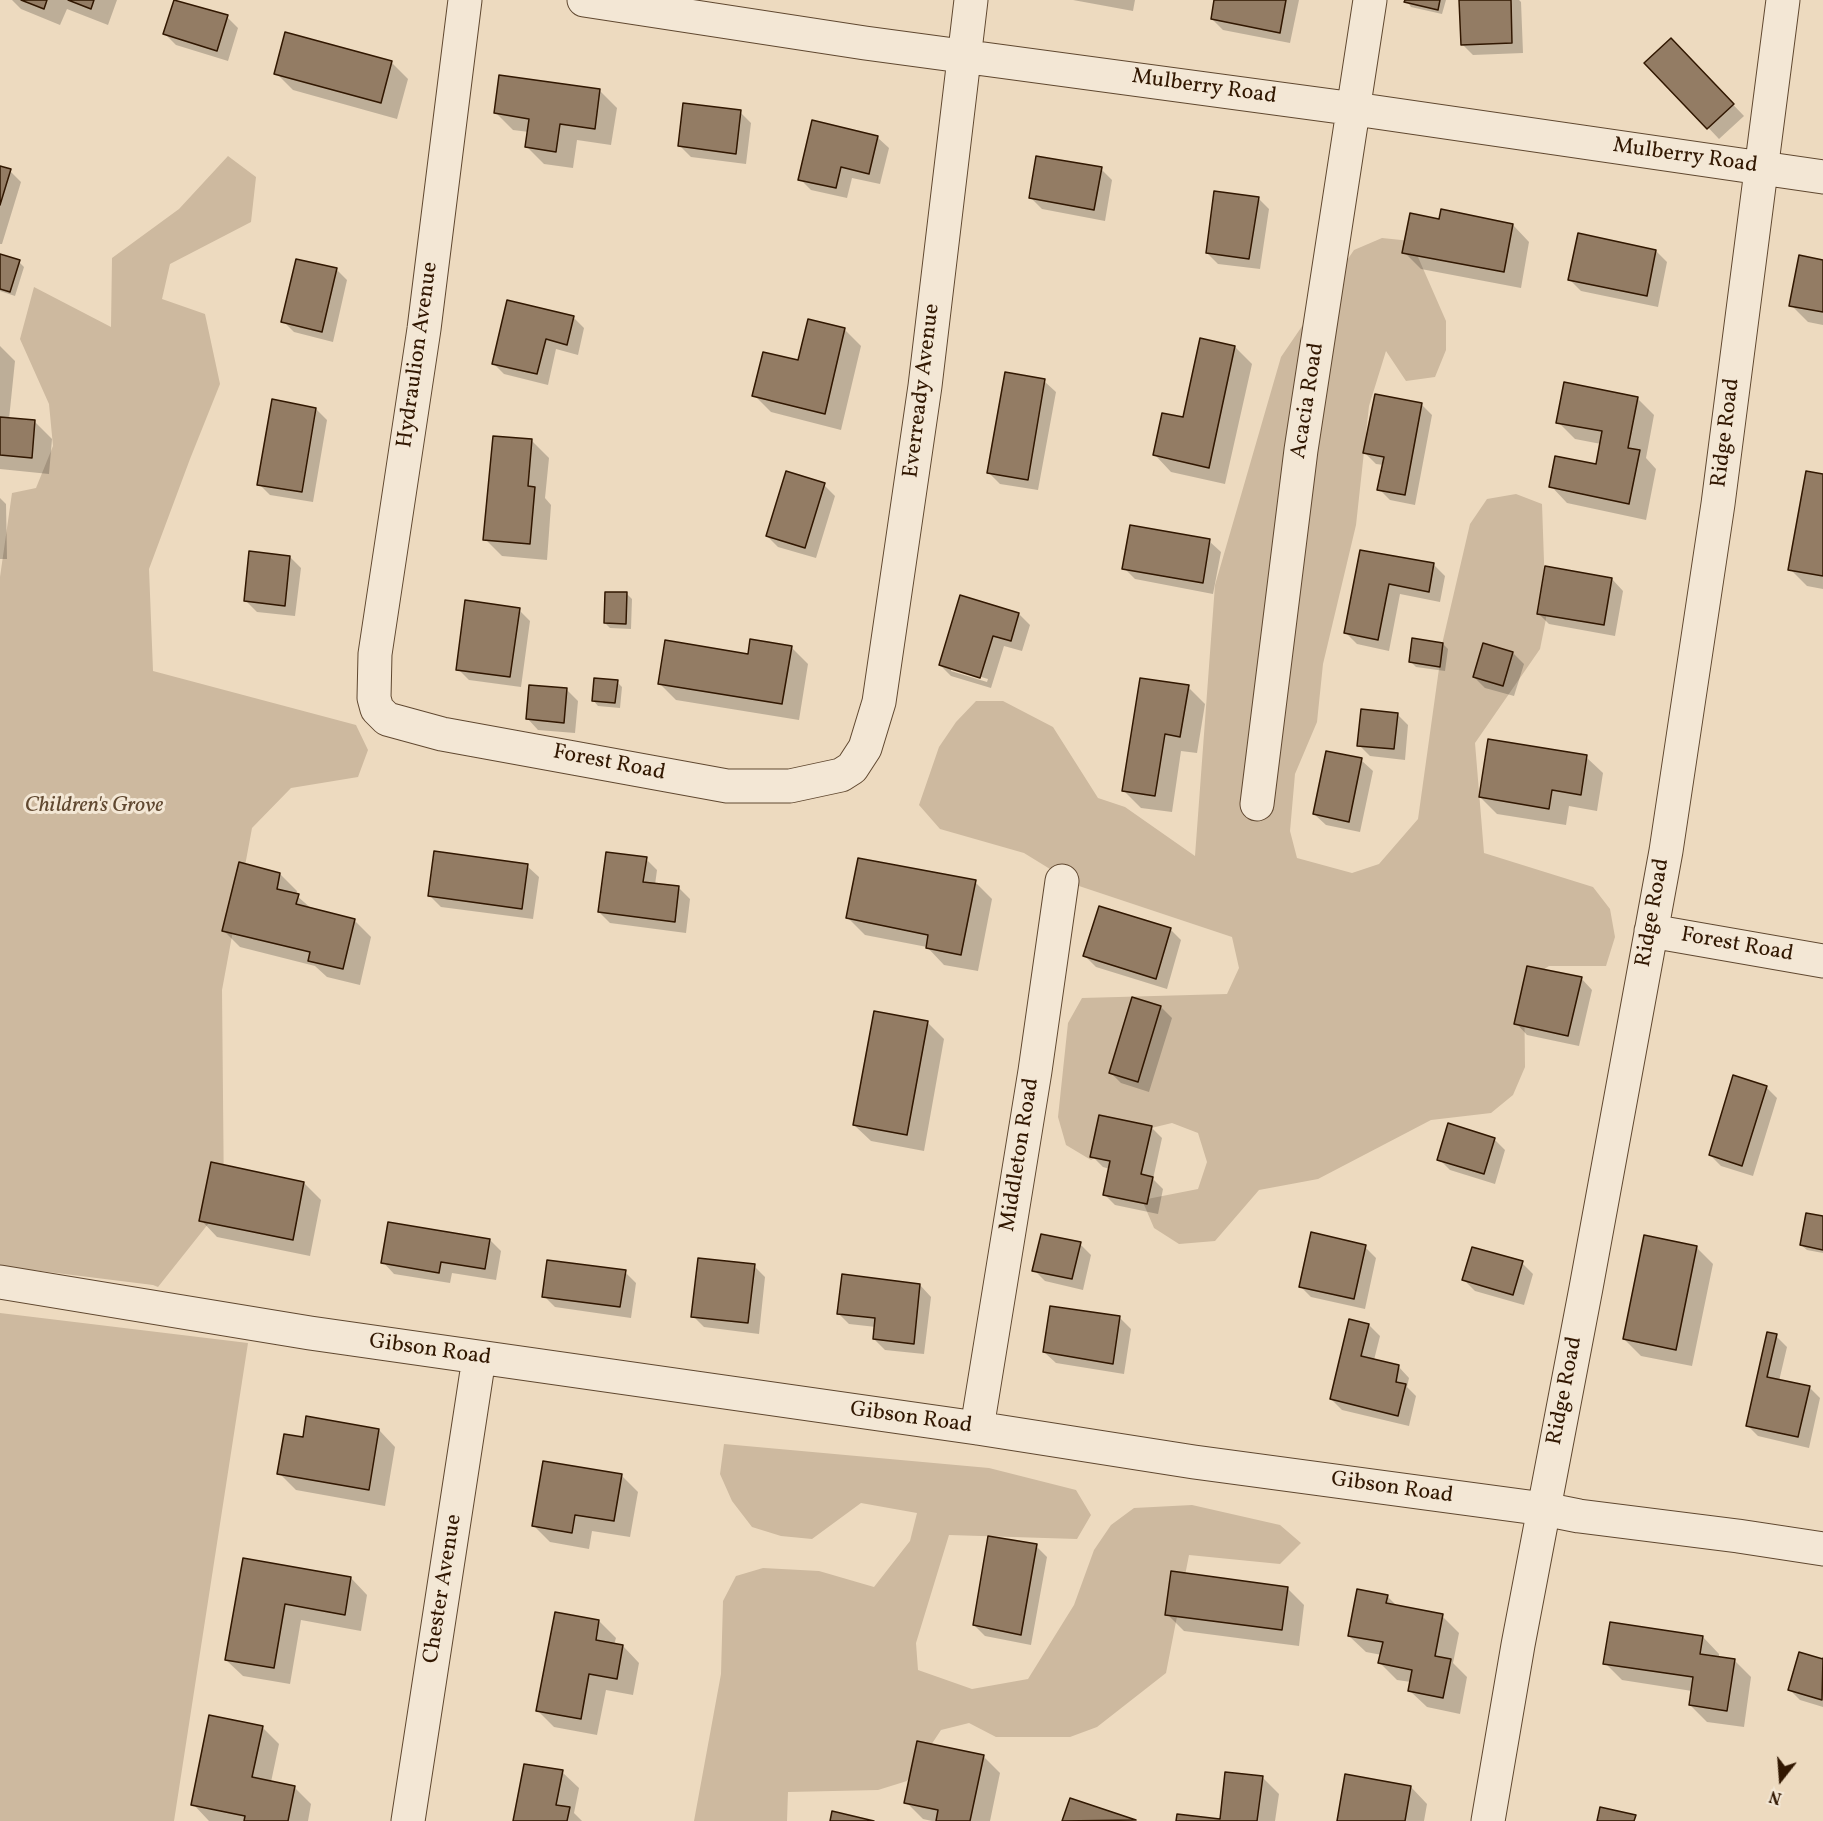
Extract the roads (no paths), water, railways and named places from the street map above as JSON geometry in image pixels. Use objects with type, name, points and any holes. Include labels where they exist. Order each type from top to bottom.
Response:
[{"type":"street","name":"Hydraulion Avenue","points":[[377,709],[374,698],[375,654],[423,329],[465,0]]},
{"type":"street","name":"Mulberry Road","points":[[584,0],[865,43],[1354,109],[1823,177]]},
{"type":"street","name":"Everready Avenue","points":[[846,772],[852,768],[865,748],[879,702],[925,386],[971,0]]},
{"type":"street","name":"Acacia Road","points":[[1257,804],[1301,450],[1370,0]]},
{"type":"street","name":"Ridge Road","points":[[1488,1821],[1516,1657],[1666,851],[1718,504],[1783,0]]},
{"type":"street","name":"Forest Road","points":[[377,709],[387,719],[442,734],[727,786],[790,786],[841,776],[846,772]]},
{"type":"street","name":"Middleton Road","points":[[976,1428],[1035,1071],[1062,881]]},
{"type":"street","name":"Forest Road","points":[[1651,931],[1823,960]]},
{"type":"street","name":"Gibson Road","points":[[0,1282],[479,1358],[976,1428],[1194,1462],[1823,1549]]},
{"type":"street","name":"Chester Avenue","points":[[408,1821],[479,1358]]},
{"type":"park label","name":"Children's Grove","points":[[94,807]]}]
